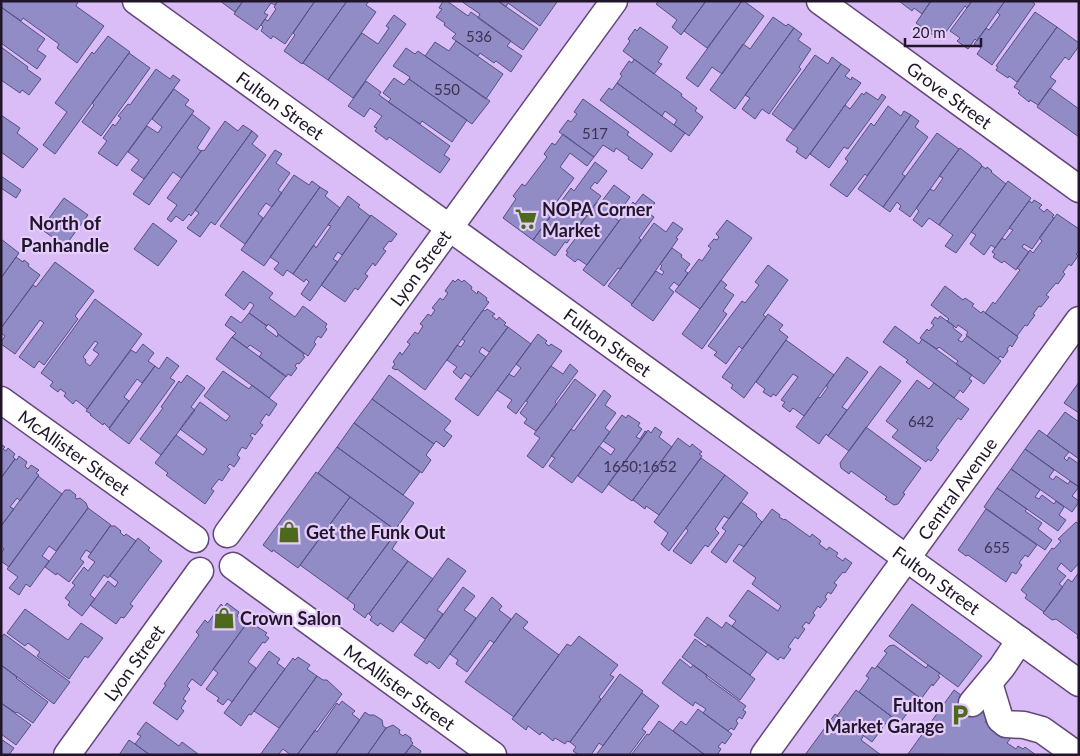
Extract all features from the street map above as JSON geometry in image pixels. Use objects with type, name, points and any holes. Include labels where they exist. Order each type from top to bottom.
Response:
[{"type":"street","name":"Fulton Street","points":[[136,1],[1079,683]]},
{"type":"street","name":"Lyon Street","points":[[227,534],[614,1]]},
{"type":"street","name":"Grove Street","points":[[820,1],[1079,188]]},
{"type":"street","name":"Central Avenue","points":[[764,755],[1079,320]]},
{"type":"street","name":"McAllister Street","points":[[1,400],[195,539]]},
{"type":"street","points":[[210,530],[227,534],[235,544],[236,549],[235,561],[232,566],[223,574],[217,576],[211,576],[200,571],[191,556],[192,545],[195,539],[210,530]]},
{"type":"street","name":"McAllister Street","points":[[232,566],[493,755]]},
{"type":"street","name":"Lyon Street","points":[[67,755],[200,571]]},
{"type":"street","points":[[972,703],[1020,640]]},
{"type":"street","points":[[989,683],[1000,719],[1006,724],[1024,725],[1042,730],[1077,755]]},
{"type":"building","points":[[1,1],[77,1],[76,6],[104,26],[77,63],[57,48],[59,44],[23,18],[21,21],[1,7]]},
{"type":"building","points":[[220,1],[243,1],[235,12]]},
{"type":"building","points":[[243,1],[278,1],[275,5],[271,3],[264,13],[268,15],[257,30],[234,14]]},
{"type":"building","points":[[278,1],[315,1],[285,44],[273,36],[271,39],[261,31],[263,27],[261,25],[265,19],[268,21],[276,9],[274,7]]},
{"type":"building","points":[[315,1],[347,1],[302,64],[284,51],[295,35],[293,33]]},
{"type":"building","points":[[347,1],[369,1],[366,5],[376,12],[328,80],[303,63]]},
{"type":"building","points":[[443,1],[447,1],[468,16],[471,12],[511,41],[507,46],[522,56],[511,72],[496,61],[494,63],[480,53],[478,56],[452,38],[456,34],[436,17],[442,9],[439,8]]},
{"type":"building","points":[[461,1],[498,1],[538,29],[523,50],[478,18],[480,14]]},
{"type":"building","points":[[498,1],[557,2],[540,26],[508,3],[506,7]]},
{"type":"building","points":[[659,1],[706,1],[681,35],[672,27],[677,20],[656,4]]},
{"type":"building","points":[[706,1],[742,1],[707,48],[684,31]]},
{"type":"building","points":[[742,1],[764,16],[722,74],[712,67],[698,87],[686,78]]},
{"type":"building","points":[[899,1],[931,1],[922,14],[914,8],[912,11]]},
{"type":"building","points":[[931,1],[972,1],[967,8],[965,6],[940,40],[930,33],[932,30],[928,27],[926,30],[916,23]]},
{"type":"building","points":[[972,1],[1005,1],[977,41],[975,39],[968,49],[957,41],[960,38],[950,31]]},
{"type":"building","points":[[1005,1],[1031,1],[1035,4],[992,65],[977,54],[981,48],[974,44],[986,28],[989,30],[1000,15],[997,12]]},
{"type":"building","points":[[1,7],[45,39],[37,50],[46,56],[37,69],[1,43]]},
{"type":"building","points":[[1035,12],[1057,27],[1017,82],[996,70],[998,67],[996,66]]},
{"type":"building","points":[[394,15],[406,24],[353,98],[328,80],[362,33],[378,44],[389,28],[386,26]]},
{"type":"building","points":[[773,17],[786,26],[788,24],[794,28],[735,109],[710,90],[743,44],[750,49]]},
{"type":"building","points":[[640,27],[668,47],[658,62],[662,64],[654,74],[623,51],[635,29],[637,31]]},
{"type":"building","points":[[1057,27],[1079,43],[1079,46],[1069,60],[1065,57],[1050,77],[1056,81],[1038,105],[1030,100],[1029,102],[1014,87]]},
{"type":"building","points":[[794,28],[802,34],[798,40],[811,49],[799,67],[801,69],[769,114],[762,109],[755,119],[742,109],[750,98],[745,95]]},
{"type":"building","points":[[108,36],[130,52],[55,154],[43,145],[67,112],[55,103],[92,52],[94,54]]},
{"type":"building","points":[[456,41],[503,74],[486,99],[425,56],[435,42],[449,51]]},
{"type":"building","points":[[1,47],[41,79],[29,95],[22,90],[20,93],[1,80]]},
{"type":"building","points":[[406,48],[415,54],[418,51],[490,101],[472,124],[393,66]]},
{"type":"building","points":[[129,53],[150,68],[101,136],[82,122],[94,105],[92,103]]},
{"type":"building","points":[[815,55],[828,64],[832,57],[841,64],[794,130],[772,114]]},
{"type":"building","points":[[634,59],[682,94],[681,96],[697,108],[695,111],[703,117],[689,136],[674,125],[677,120],[665,111],[662,116],[617,83],[622,76],[620,74],[629,61],[632,63]]},
{"type":"building","points":[[841,64],[850,70],[845,76],[851,80],[852,77],[861,83],[806,159],[796,152],[798,148],[786,140]]},
{"type":"building","points":[[156,69],[170,79],[173,75],[180,80],[117,166],[98,153],[107,141],[103,138],[113,124],[115,126],[121,118],[118,116],[128,104],[130,105]]},
{"type":"building","points":[[394,78],[404,85],[409,79],[467,120],[452,142],[422,121],[420,124],[388,102],[391,99],[383,93]]},
{"type":"building","points":[[366,81],[381,92],[379,95],[450,146],[444,155],[450,159],[440,173],[389,137],[387,140],[375,131],[377,128],[374,127],[382,116],[370,108],[364,117],[348,106]]},
{"type":"building","points":[[617,83],[685,133],[671,152],[600,100],[609,88],[612,90]]},
{"type":"building","points":[[1050,88],[1079,109],[1079,137],[1037,107]]},
{"type":"building","points":[[174,89],[189,100],[185,105],[194,111],[144,179],[131,170],[139,160],[128,152],[147,126],[158,133],[162,127],[152,119]]},
{"type":"building","points":[[866,92],[878,100],[882,94],[886,97],[848,149],[844,147],[829,168],[810,154],[845,105],[850,109],[862,93],[864,95]]},
{"type":"building","points":[[583,99],[629,132],[627,135],[653,154],[642,169],[616,148],[614,152],[603,145],[594,157],[559,132],[568,120],[571,122],[577,114],[574,112]]},
{"type":"building","points":[[888,106],[901,116],[904,111],[911,115],[867,176],[865,174],[847,197],[830,185],[848,161],[845,159],[871,123],[874,126]]},
{"type":"building","points":[[192,114],[210,128],[197,148],[201,151],[181,178],[173,172],[149,205],[133,194]]},
{"type":"building","points":[[1,115],[20,128],[17,133],[38,149],[23,168],[1,152]]},
{"type":"building","points":[[911,115],[919,121],[915,127],[928,137],[902,174],[905,176],[883,207],[858,189]]},
{"type":"building","points":[[225,121],[238,131],[243,125],[252,131],[191,216],[189,214],[183,221],[176,216],[171,222],[167,219],[177,205],[167,198]]},
{"type":"building","points":[[252,131],[258,136],[252,144],[266,155],[215,225],[211,222],[200,237],[187,228],[199,213],[195,210]]},
{"type":"building","points":[[937,133],[959,149],[910,217],[899,209],[901,206],[897,202],[890,212],[883,207]]},
{"type":"building","points":[[563,134],[594,157],[587,166],[570,153],[560,167],[574,178],[553,207],[556,209],[533,240],[503,218],[516,199],[513,196],[522,184],[525,186],[547,157],[544,154],[552,143],[555,145]]},
{"type":"building","points":[[960,148],[982,166],[939,225],[929,218],[922,227],[913,220],[919,211],[916,208],[930,189],[934,191],[943,178],[939,176]]},
{"type":"building","points":[[275,150],[282,154],[276,163],[290,173],[278,190],[282,193],[272,207],[266,203],[258,214],[263,218],[245,244],[220,226]]},
{"type":"building","points":[[595,162],[607,171],[597,184],[595,182],[590,188],[601,196],[567,243],[565,242],[555,256],[533,240],[571,188],[574,191]]},
{"type":"building","points":[[982,166],[986,169],[987,167],[1006,184],[956,253],[945,246],[953,235],[939,225]]},
{"type":"building","points":[[294,175],[309,185],[312,181],[320,187],[264,266],[241,250]]},
{"type":"building","points":[[1,176],[21,190],[16,198],[1,188]]},
{"type":"building","points":[[1008,181],[1031,198],[995,248],[991,245],[984,255],[970,244],[976,235],[971,232]]},
{"type":"building","points":[[614,185],[630,197],[615,218],[619,221],[587,265],[578,259],[575,262],[566,255],[568,252],[566,251],[578,235],[574,232],[597,202],[599,205]]},
{"type":"building","points":[[320,187],[328,192],[325,196],[340,208],[293,274],[287,270],[283,276],[274,269],[279,263],[270,257]]},
{"type":"building","points":[[643,194],[655,203],[647,212],[654,217],[639,238],[641,240],[620,269],[618,268],[604,286],[583,270],[633,202],[635,204]]},
{"type":"building","points":[[348,196],[370,216],[342,255],[338,252],[333,259],[338,262],[310,301],[301,294],[309,282],[306,279],[304,282],[293,274],[314,245],[316,248],[331,226],[328,225]]},
{"type":"building","points":[[64,198],[88,215],[65,246],[41,229]]},
{"type":"building","points":[[1034,200],[1042,205],[1039,208],[1044,212],[1047,209],[1054,215],[1052,217],[1054,218],[1032,249],[1024,244],[1022,247],[1029,252],[1016,270],[1004,261],[1002,263],[993,257],[995,254],[992,252],[1002,238],[1005,240],[1013,230],[1009,228],[1029,201],[1032,203]]},
{"type":"building","points":[[1057,214],[1079,229],[1079,251],[1076,254],[1078,256],[1071,266],[1069,264],[1058,284],[1056,283],[1046,295],[1049,297],[1041,307],[1039,306],[1027,326],[1025,325],[1017,336],[985,313],[993,302],[995,304],[1020,270],[1017,268],[1030,250],[1033,253],[1042,241],[1039,238]]},
{"type":"building","points":[[371,215],[397,234],[383,249],[386,251],[375,266],[373,263],[365,274],[368,276],[358,290],[355,288],[345,302],[321,285]]},
{"type":"building","points":[[727,220],[752,238],[700,309],[675,291],[699,259],[702,261],[711,248],[708,246],[714,239],[717,240],[719,237],[716,234]]},
{"type":"building","points":[[673,222],[683,229],[676,238],[678,239],[632,304],[608,286],[654,223],[666,232]]},
{"type":"building","points":[[153,223],[177,241],[158,266],[134,249]]},
{"type":"building","points":[[1,239],[19,253],[1,278]]},
{"type":"building","points":[[672,248],[690,264],[685,271],[688,273],[679,286],[674,282],[669,288],[674,292],[653,321],[631,305],[656,271],[662,275],[664,272],[660,269],[662,266],[660,264]]},
{"type":"building","points":[[16,257],[23,262],[24,260],[29,264],[28,266],[40,275],[1,328],[1,278]]},
{"type":"building","points":[[55,262],[94,291],[75,316],[78,319],[44,365],[39,361],[34,368],[19,357],[44,323],[40,320],[15,354],[1,344],[5,336],[1,333],[1,328],[33,285],[36,287]]},
{"type":"building","points":[[768,265],[788,280],[763,315],[766,317],[742,349],[739,346],[726,364],[714,355],[717,352],[708,346],[742,301],[745,303],[759,285],[755,282]]},
{"type":"building","points":[[243,271],[273,293],[269,298],[295,317],[303,306],[327,324],[325,327],[327,329],[321,338],[318,336],[314,342],[316,344],[308,356],[278,334],[268,324],[267,326],[249,313],[254,305],[250,302],[244,310],[225,295]]},
{"type":"building","points":[[458,279],[462,282],[464,280],[472,287],[471,289],[477,294],[478,291],[489,302],[425,390],[397,369],[392,368],[395,364],[393,362],[400,352],[402,355],[410,344],[407,342],[415,332],[418,334],[423,326],[420,324],[428,314],[431,316],[435,310],[432,308],[440,298],[443,300],[448,293],[445,291],[453,280],[455,282]]},
{"type":"building","points":[[721,280],[727,285],[724,288],[734,295],[723,311],[727,314],[702,349],[682,334]]},
{"type":"building","points":[[945,286],[963,300],[965,298],[974,304],[972,306],[981,313],[983,311],[1018,337],[1012,347],[1010,345],[1007,349],[1008,351],[1003,358],[1000,356],[998,359],[966,335],[968,332],[958,325],[956,328],[947,321],[949,319],[931,305]]},
{"type":"building","points":[[95,299],[142,334],[87,409],[76,400],[73,404],[64,396],[66,393],[60,389],[58,392],[50,386],[53,382],[41,373]],"holes":[[[95,341],[98,343],[93,350],[99,354],[90,366],[83,357]]]},
{"type":"building","points":[[487,309],[495,314],[492,316],[497,320],[499,317],[506,323],[504,325],[508,327],[489,352],[482,347],[479,352],[486,357],[471,377],[465,373],[461,379],[453,372],[457,367],[447,360],[457,345],[461,347],[465,341],[462,339],[483,310]]},
{"type":"building","points":[[249,313],[267,326],[265,328],[277,337],[278,334],[304,354],[303,356],[305,357],[299,364],[297,363],[295,366],[297,368],[291,376],[288,374],[286,377],[259,357],[262,353],[250,345],[247,348],[232,337],[236,333],[225,325],[231,316],[241,323]]},
{"type":"building","points":[[768,314],[783,325],[779,330],[788,337],[744,398],[731,388],[733,385],[722,377]]},
{"type":"building","points":[[940,316],[954,326],[953,328],[962,335],[958,340],[962,342],[967,336],[1001,361],[984,384],[956,364],[958,361],[939,347],[937,349],[920,338],[927,329],[929,331],[934,325],[931,323],[935,317],[938,319]]},
{"type":"building","points":[[895,326],[919,344],[922,339],[972,375],[969,379],[972,381],[963,393],[960,390],[954,398],[883,342]]},
{"type":"building","points":[[508,327],[531,344],[478,416],[455,399]]},
{"type":"building","points":[[538,334],[547,341],[545,343],[549,346],[551,344],[562,351],[516,414],[507,407],[512,400],[497,390],[509,374],[514,377],[521,368],[516,364]]},
{"type":"building","points":[[232,337],[286,376],[269,398],[216,359]]},
{"type":"building","points":[[786,340],[834,375],[804,416],[793,408],[790,412],[782,406],[785,402],[781,400],[798,377],[793,374],[776,396],[773,394],[771,397],[763,392],[765,389],[756,382]]},
{"type":"building","points":[[143,344],[154,353],[148,361],[155,366],[142,383],[137,379],[124,397],[129,401],[109,428],[86,411],[131,350],[136,353]]},
{"type":"building","points":[[167,357],[179,366],[170,378],[175,381],[129,444],[109,429],[155,366],[159,369]]},
{"type":"building","points":[[847,357],[868,372],[842,407],[847,410],[828,436],[826,434],[819,444],[796,427],[818,397],[820,398],[828,387],[826,386]]},
{"type":"building","points":[[570,364],[578,371],[555,402],[557,404],[536,431],[524,423],[527,419],[520,413],[528,402],[526,401],[551,366],[563,374]]},
{"type":"building","points":[[880,366],[901,381],[849,451],[828,436]]},
{"type":"building","points":[[223,371],[249,389],[252,385],[277,404],[269,416],[266,414],[260,423],[263,425],[255,435],[252,433],[250,436],[253,438],[246,449],[242,447],[237,455],[240,458],[234,467],[230,464],[227,467],[230,469],[222,481],[219,479],[211,489],[214,491],[205,504],[166,475],[168,473],[155,463],[176,435],[203,455],[207,449],[180,429],[200,402],[226,421],[230,416],[204,396]]},
{"type":"building","points":[[187,375],[205,388],[191,407],[195,410],[161,455],[140,439],[163,408],[161,407],[179,381],[181,383]]},
{"type":"building","points":[[389,375],[451,421],[444,430],[452,436],[444,447],[436,441],[434,444],[372,399]]},
{"type":"building","points":[[575,379],[596,395],[543,468],[527,456],[540,438],[534,434]]},
{"type":"building","points":[[917,380],[929,389],[934,383],[969,409],[961,420],[958,418],[936,448],[939,450],[931,461],[928,459],[926,462],[892,437],[898,430],[886,421]]},
{"type":"building","points":[[1079,382],[1079,413],[1064,403]]},
{"type":"building","points":[[604,390],[611,396],[605,405],[616,413],[605,428],[610,432],[572,483],[549,466],[555,458],[551,456],[571,429],[574,431]]},
{"type":"building","points":[[372,399],[434,444],[426,455],[431,460],[422,473],[354,423]]},
{"type":"building","points":[[1065,412],[1079,422],[1079,459],[1047,436]]},
{"type":"building","points":[[622,415],[626,418],[628,415],[640,423],[638,426],[642,429],[636,437],[640,439],[645,431],[647,432],[602,493],[578,476],[599,446],[611,455],[615,449],[603,441]]},
{"type":"building","points":[[354,423],[420,472],[403,495],[337,447]]},
{"type":"building","points":[[655,427],[662,432],[659,437],[672,447],[632,501],[608,484],[648,430],[651,433]]},
{"type":"building","points":[[866,427],[921,468],[903,493],[905,494],[898,504],[894,505],[885,499],[887,497],[851,471],[849,474],[841,468],[840,463]]},
{"type":"building","points":[[1039,430],[1069,452],[1064,458],[1067,461],[1069,457],[1079,464],[1079,487],[1025,449]]},
{"type":"building","points":[[678,438],[690,447],[692,444],[702,452],[699,454],[702,456],[659,515],[646,506],[645,509],[633,500]]},
{"type":"building","points":[[1,444],[5,447],[3,449],[6,451],[8,448],[15,454],[13,457],[15,459],[1,478]]},
{"type":"building","points":[[337,447],[414,503],[395,530],[318,473]]},
{"type":"building","points":[[1025,449],[1054,470],[1049,477],[1053,480],[1056,476],[1068,484],[1070,481],[1079,487],[1072,496],[1079,502],[1072,512],[1011,469]]},
{"type":"building","points":[[19,456],[27,462],[25,466],[28,469],[31,465],[39,470],[36,473],[39,475],[20,501],[17,498],[10,507],[14,509],[1,526],[1,478]]},
{"type":"building","points":[[701,458],[725,475],[669,551],[661,544],[668,533],[654,522]]},
{"type":"building","points":[[1011,469],[1040,490],[1035,497],[1039,499],[1042,495],[1054,504],[1056,501],[1064,507],[1059,515],[1066,520],[1058,531],[997,488]]},
{"type":"building","points":[[316,472],[350,497],[298,568],[263,545]]},
{"type":"building","points":[[725,475],[748,493],[729,519],[724,516],[715,529],[719,533],[708,547],[705,545],[691,564],[673,551],[688,531],[686,528]]},
{"type":"building","points":[[38,476],[62,494],[9,567],[1,561],[1,553],[4,549],[1,547],[1,526]]},
{"type":"building","points":[[997,488],[1027,509],[1025,511],[1042,523],[1038,529],[1052,540],[1045,550],[984,507]]},
{"type":"building","points":[[65,490],[70,490],[76,495],[75,498],[80,498],[86,503],[88,508],[56,551],[49,546],[42,556],[49,561],[30,587],[26,584],[19,595],[9,588],[18,577],[7,569]]},
{"type":"building","points":[[350,497],[397,531],[347,599],[300,565]]},
{"type":"building","points":[[741,502],[757,514],[756,516],[762,522],[744,547],[739,544],[726,563],[711,552],[726,531],[722,528]]},
{"type":"building","points":[[88,508],[111,525],[91,553],[86,550],[80,559],[84,562],[69,582],[45,567]]},
{"type":"building","points":[[772,509],[780,515],[779,517],[785,519],[810,537],[812,534],[821,541],[819,544],[827,550],[829,547],[838,553],[836,556],[843,561],[845,558],[852,563],[834,583],[837,585],[831,594],[828,592],[825,597],[827,599],[820,608],[818,606],[809,624],[806,622],[802,627],[805,629],[798,639],[795,637],[788,647],[791,649],[784,659],[780,657],[778,660],[732,626],[736,621],[729,616],[748,590],[778,611],[781,606],[752,584],[756,578],[733,561]]},
{"type":"building","points":[[986,509],[1037,545],[1028,557],[1025,555],[1019,563],[1022,565],[1016,574],[1012,572],[1006,582],[958,550]]},
{"type":"building","points":[[1076,522],[1079,524],[1079,563],[1071,572],[1061,563],[1057,569],[1066,576],[1059,584],[1063,587],[1044,612],[1025,598],[1027,595],[1021,590],[1052,548],[1054,549],[1061,541],[1058,539]]},
{"type":"building","points":[[110,526],[115,526],[124,536],[126,534],[136,541],[108,578],[104,575],[90,595],[95,599],[82,616],[68,605],[70,602],[65,598],[75,585],[72,583],[84,567],[88,571],[95,562],[88,557]]},
{"type":"building","points":[[393,537],[398,540],[392,549],[408,561],[365,618],[353,609],[355,605],[347,599]]},
{"type":"building","points":[[138,538],[150,548],[148,550],[162,561],[130,604],[133,606],[124,618],[121,617],[116,624],[90,605],[108,581],[115,587],[118,582],[110,576]]},
{"type":"building","points":[[448,558],[466,571],[437,610],[443,614],[425,639],[401,622]]},
{"type":"building","points":[[408,561],[433,579],[393,632],[380,623],[378,626],[370,620],[372,617],[369,614]]},
{"type":"building","points":[[1079,572],[1079,639],[1077,638],[1078,635],[1056,619],[1052,620],[1043,613],[1068,579],[1072,582]]},
{"type":"building","points":[[463,587],[475,596],[464,610],[476,618],[439,669],[429,661],[427,664],[414,655]]},
{"type":"building","points":[[492,597],[502,606],[499,610],[511,619],[494,643],[490,640],[467,672],[456,664],[458,660],[450,654]]},
{"type":"building","points":[[227,603],[239,612],[237,616],[247,623],[201,686],[192,679],[187,686],[190,689],[183,699],[186,701],[181,708],[184,711],[177,720],[153,703],[166,685],[164,684],[199,635],[196,632],[205,620],[208,623],[221,604],[224,607]]},
{"type":"building","points":[[912,604],[982,656],[958,687],[889,636]]},
{"type":"building","points":[[25,609],[68,640],[81,623],[103,638],[88,658],[85,656],[69,679],[37,656],[40,652],[28,643],[25,646],[7,633]]},
{"type":"building","points":[[516,613],[528,622],[523,628],[559,655],[514,717],[465,682]]},
{"type":"building","points":[[707,617],[722,628],[726,622],[767,652],[750,675],[694,635]]},
{"type":"building","points":[[247,623],[267,633],[265,635],[269,638],[265,643],[263,642],[248,662],[256,668],[232,702],[228,699],[223,705],[217,701],[219,698],[206,689],[218,673],[213,669]]},
{"type":"building","points":[[4,634],[70,682],[54,704],[1,665],[1,638]]},
{"type":"building","points":[[579,636],[618,665],[610,675],[614,677],[599,697],[601,699],[570,742],[567,741],[565,744],[555,738],[553,741],[542,732],[540,735],[528,726],[526,730],[512,719],[567,644],[571,646]]},
{"type":"building","points":[[695,639],[706,647],[708,644],[755,679],[740,700],[682,657]]},
{"type":"building","points":[[894,645],[926,668],[928,665],[940,673],[938,676],[940,677],[921,699],[877,666],[887,653],[884,651],[889,646]]},
{"type":"building","points":[[269,651],[280,659],[277,663],[285,669],[241,726],[224,713]]},
{"type":"building","points":[[298,657],[310,665],[307,669],[317,676],[279,728],[254,711],[293,658],[295,660]]},
{"type":"building","points":[[680,659],[691,668],[693,665],[707,675],[706,677],[746,706],[743,710],[746,712],[742,719],[739,717],[736,721],[738,723],[734,730],[731,728],[728,731],[703,713],[706,709],[695,702],[693,706],[662,683]]},
{"type":"building","points":[[1,665],[48,702],[33,723],[1,703]]},
{"type":"building","points":[[877,666],[919,697],[900,723],[859,692],[869,678],[866,676],[872,667],[875,669]]},
{"type":"building","points":[[620,674],[643,691],[603,746],[599,743],[591,755],[579,755],[573,751],[576,747],[570,742]]},
{"type":"building","points":[[317,676],[327,680],[342,694],[297,755],[291,755],[283,749],[278,755],[260,755]]},
{"type":"building","points":[[856,690],[891,716],[872,742],[837,716]]},
{"type":"building","points":[[954,690],[990,716],[985,722],[1010,739],[1007,743],[1016,749],[1018,746],[1023,749],[1025,747],[1036,755],[908,754]]},
{"type":"building","points":[[642,693],[659,706],[642,729],[646,732],[629,755],[596,755]]},
{"type":"building","points":[[342,701],[355,711],[352,714],[360,720],[335,755],[297,755],[315,730],[317,732],[337,703],[339,705]]},
{"type":"building","points":[[1,703],[31,725],[16,745],[1,734]]},
{"type":"building","points":[[698,709],[732,734],[725,744],[722,742],[718,747],[721,749],[717,755],[705,755],[673,731],[681,721],[686,725]]},
{"type":"building","points":[[365,712],[382,720],[383,726],[386,728],[367,755],[335,755]]},
{"type":"building","points":[[835,714],[864,735],[861,740],[881,755],[805,755]]},
{"type":"building","points":[[659,721],[705,755],[632,754]]},
{"type":"building","points":[[146,722],[179,746],[182,742],[198,754],[150,755],[135,744],[141,736],[137,734]]},
{"type":"building","points":[[393,725],[400,730],[399,733],[403,736],[405,734],[411,738],[413,743],[404,755],[367,755],[386,728]]},
{"type":"building","points":[[1,739],[14,748],[9,755],[1,755]]},
{"type":"building","points":[[129,740],[135,744],[150,755],[119,755]]},
{"type":"building","points":[[412,745],[421,751],[419,755],[404,755]]},
{"type":"place","name":"NOPA Corner Market","points":[[526,219]]},
{"type":"place","name":"Get the Funk Out","points":[[289,532]]},
{"type":"place","name":"Crown Salon","points":[[224,618]]},
{"type":"place","name":"Fulton Market Garage","points":[[960,715]]},
{"type":"district","name":"North of Panhandle","points":[[65,233]]}]
